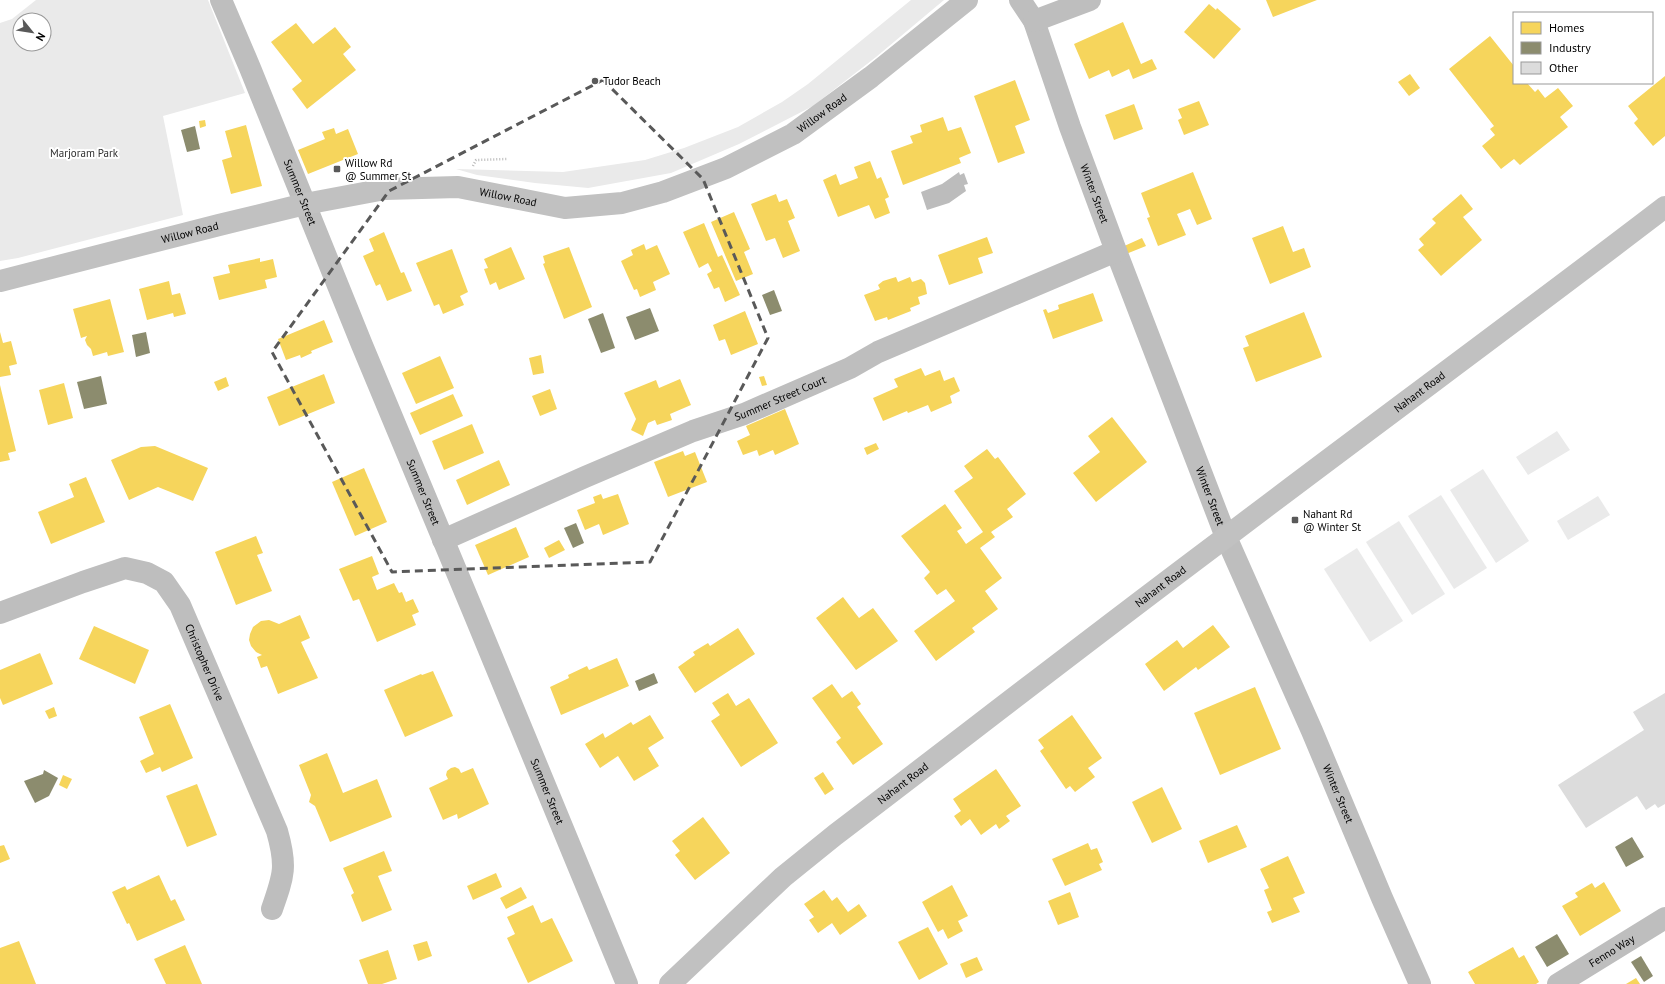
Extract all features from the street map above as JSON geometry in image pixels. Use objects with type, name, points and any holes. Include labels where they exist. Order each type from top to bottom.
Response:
[{"type":"main road","name":"Willow Road","points":[[0,280],[305,204],[385,190],[458,187],[566,208],[622,203],[663,192],[726,168],[793,134],[871,76],[967,0]]},
{"type":"main road","name":"Nahant Road","points":[[670,984],[783,877],[835,835],[1226,537],[1548,297],[1665,207]]},
{"type":"street","name":"Summer Street","points":[[221,0],[627,984]]},
{"type":"street","name":"Winter Street","points":[[1020,0],[1034,21],[1070,127],[1116,251],[1226,537],[1309,724],[1420,984]]},
{"type":"street","points":[[1034,21],[1090,0]]},
{"type":"street","name":"Summer Street Court","points":[[443,540],[693,431],[744,414],[850,368],[878,352],[1116,251]]},
{"type":"street","name":"Christopher Drive","points":[[0,613],[125,568],[147,573],[164,582],[180,605],[277,831],[284,852],[284,870],[272,909]]},
{"type":"street","name":"Fenno Way","points":[[1558,984],[1665,918]]},
{"type":"path","points":[[471,172],[476,160],[507,159]]},
{"type":"highlighted area","points":[[603,80],[703,179],[768,338],[650,562],[392,572],[272,352],[389,191]]},
{"type":"green space","name":"Marjoram Park","points":[[36,0],[208,0],[245,93],[163,116],[183,215],[18,258],[0,261],[0,23],[12,19],[12,52],[52,52],[52,12],[21,12]]},
{"type":"green space","points":[[911,0],[944,0],[876,57],[813,106],[739,144],[671,173],[588,188],[477,175],[456,169],[563,172],[645,160],[684,148],[738,127],[782,102],[808,84]]},
{"type":"green space","points":[[1557,431],[1570,450],[1528,475],[1516,457]]},
{"type":"green space","points":[[1483,469],[1529,541],[1496,563],[1450,490]]},
{"type":"green space","points":[[1441,495],[1487,568],[1454,589],[1408,516]]},
{"type":"green space","points":[[1598,496],[1610,515],[1568,540],[1557,521]]},
{"type":"green space","points":[[1399,521],[1445,594],[1412,615],[1366,542]]},
{"type":"green space","points":[[1357,548],[1403,621],[1370,642],[1324,569]]},
{"type":"shaded area","points":[[959,172],[960,175],[964,173],[968,184],[964,185],[966,191],[949,203],[927,210],[921,192],[942,184]]},
{"type":"building: Homes","points":[[1266,0],[1317,0],[1273,17]]},
{"type":"building: Homes","points":[[1209,4],[1216,10],[1217,8],[1241,29],[1214,59],[1184,32]]},
{"type":"building: Homes","points":[[1123,22],[1141,64],[1152,59],[1157,69],[1133,79],[1129,69],[1112,77],[1109,70],[1089,79],[1074,44]]},
{"type":"building: Homes","points":[[296,23],[313,44],[335,27],[351,47],[343,54],[356,70],[307,109],[292,89],[302,81],[271,42]]},
{"type":"building: Homes","points":[[1490,36],[1513,65],[1513,84],[1528,84],[1535,92],[1538,89],[1545,98],[1558,88],[1573,106],[1560,117],[1568,127],[1520,165],[1514,159],[1501,169],[1482,146],[1495,135],[1490,129],[1494,126],[1449,69]]},
{"type":"building: Homes","points":[[1410,74],[1420,88],[1409,96],[1398,82]]},
{"type":"building: Homes","points":[[1665,76],[1665,136],[1653,146],[1634,123],[1638,119],[1628,106]]},
{"type":"building: Homes","points":[[1015,80],[1030,120],[1015,126],[1025,153],[998,163],[974,96]]},
{"type":"building: Homes","points":[[1199,101],[1209,125],[1184,135],[1178,120],[1182,118],[1178,109]]},
{"type":"building: Homes","points":[[1134,104],[1143,129],[1114,140],[1105,115]]},
{"type":"building: Homes","points":[[943,117],[948,131],[961,127],[971,153],[959,158],[961,163],[903,185],[891,151],[913,143],[910,136],[922,132],[920,125]]},
{"type":"building: Homes","points":[[205,120],[206,126],[200,128],[199,121]]},
{"type":"building: Homes","points":[[246,125],[262,186],[231,194],[222,160],[232,157],[225,131]]},
{"type":"building: Homes","points":[[334,128],[336,134],[348,129],[358,154],[308,174],[298,150],[325,139],[322,132]]},
{"type":"building: Homes","points":[[870,161],[877,179],[881,177],[889,197],[885,199],[890,213],[875,219],[869,205],[838,217],[823,180],[836,174],[840,185],[858,178],[854,167]]},
{"type":"building: Homes","points":[[1193,172],[1212,219],[1197,225],[1190,209],[1177,214],[1186,235],[1158,246],[1147,218],[1150,217],[1141,193]]},
{"type":"building: Homes","points":[[776,194],[779,202],[787,199],[795,218],[788,221],[800,251],[783,258],[775,238],[766,241],[751,204]]},
{"type":"building: Homes","points":[[1461,194],[1473,209],[1463,217],[1482,240],[1441,276],[1418,250],[1424,245],[1419,239],[1436,223],[1432,219]]},
{"type":"building: Homes","points":[[734,212],[750,249],[744,252],[753,274],[736,281],[711,222]]},
{"type":"building: Homes","points":[[704,223],[718,257],[722,255],[740,295],[725,302],[719,287],[714,289],[707,274],[712,271],[708,263],[699,268],[683,232]]},
{"type":"building: Homes","points":[[1283,226],[1293,252],[1304,248],[1311,267],[1270,284],[1252,238]]},
{"type":"building: Homes","points":[[384,232],[401,273],[404,272],[412,291],[387,301],[380,284],[376,286],[363,256],[374,251],[369,239]]},
{"type":"building: Homes","points":[[987,237],[993,253],[978,258],[983,273],[949,285],[938,255]]},
{"type":"building: Homes","points":[[1142,238],[1146,246],[1126,254],[1122,247]]},
{"type":"building: Homes","points":[[644,244],[646,250],[657,245],[670,274],[653,282],[656,290],[640,297],[637,289],[634,290],[621,261],[633,255],[631,250]]},
{"type":"building: Homes","points":[[511,247],[525,279],[499,290],[496,282],[490,285],[484,269],[488,268],[484,259]]},
{"type":"building: Homes","points":[[569,247],[592,307],[564,319],[543,264],[545,263],[543,256]]},
{"type":"building: Homes","points":[[452,249],[468,292],[460,296],[464,305],[443,314],[439,304],[434,306],[416,263]]},
{"type":"building: Homes","points":[[260,258],[260,262],[273,259],[277,277],[265,280],[267,288],[219,300],[213,277],[230,273],[228,265]]},
{"type":"building: Homes","points":[[896,277],[898,282],[910,277],[912,282],[921,279],[925,283],[927,294],[918,297],[920,304],[910,308],[911,311],[888,320],[887,317],[875,321],[864,295],[880,289],[878,285],[883,281]]},
{"type":"building: Homes","points":[[169,281],[172,295],[180,293],[186,314],[174,317],[173,313],[147,320],[139,289]]},
{"type":"building: Homes","points":[[1093,293],[1103,321],[1053,339],[1043,310],[1046,309],[1048,313],[1059,309],[1058,305]]},
{"type":"building: Homes","points":[[110,299],[124,352],[108,356],[107,352],[93,356],[91,349],[85,340],[87,336],[81,338],[73,309]]},
{"type":"building: Homes","points":[[745,311],[758,344],[731,355],[725,339],[719,341],[713,325]]},
{"type":"building: Homes","points":[[1304,312],[1322,357],[1256,382],[1243,348],[1249,346],[1245,336]]},
{"type":"building: Homes","points":[[324,320],[333,342],[311,351],[312,353],[301,358],[300,355],[286,360],[278,339]]},
{"type":"building: Homes","points":[[0,332],[3,343],[11,341],[17,364],[9,366],[11,375],[0,377]]},
{"type":"building: Homes","points":[[541,355],[544,373],[533,375],[529,358]]},
{"type":"building: Homes","points":[[440,356],[454,388],[416,404],[402,373]]},
{"type":"building: Homes","points":[[921,368],[925,376],[940,370],[944,381],[954,377],[960,391],[950,396],[952,403],[931,412],[928,405],[908,413],[907,411],[883,421],[873,398],[898,387],[894,379]]},
{"type":"building: Homes","points":[[324,374],[335,403],[279,426],[267,397]]},
{"type":"building: Homes","points":[[764,376],[767,385],[762,386],[759,377]]},
{"type":"building: Homes","points":[[226,377],[229,386],[218,391],[214,382]]},
{"type":"building: Homes","points":[[680,379],[691,405],[670,414],[672,420],[657,425],[655,420],[648,423],[643,436],[631,430],[636,419],[624,393],[656,380],[659,388]]},
{"type":"building: Homes","points":[[64,383],[73,418],[48,425],[39,390]]},
{"type":"building: Homes","points":[[0,385],[16,451],[8,453],[10,460],[0,462]]},
{"type":"building: Homes","points":[[550,389],[557,409],[540,416],[532,396]]},
{"type":"building: Homes","points":[[453,394],[463,416],[420,435],[410,413]]},
{"type":"building: Homes","points":[[785,409],[799,444],[775,455],[773,450],[759,456],[757,450],[743,455],[737,441],[750,435],[746,426]]},
{"type":"building: Homes","points":[[1112,417],[1147,462],[1096,502],[1073,473],[1100,452],[1088,436]]},
{"type":"building: Homes","points":[[472,424],[484,453],[444,470],[432,441]]},
{"type":"building: Homes","points":[[876,443],[879,449],[867,455],[864,448]]},
{"type":"building: Homes","points":[[155,446],[208,468],[193,501],[158,487],[129,500],[111,460],[141,447]]},
{"type":"building: Homes","points":[[987,449],[995,459],[998,457],[1026,494],[1007,509],[1013,517],[991,532],[995,537],[980,548],[1002,578],[985,591],[998,609],[972,628],[975,632],[936,661],[914,631],[955,601],[946,589],[937,595],[924,578],[930,572],[901,536],[945,504],[962,528],[957,531],[966,544],[983,532],[954,491],[973,478],[964,466]]},
{"type":"building: Homes","points":[[683,451],[685,456],[695,452],[707,482],[668,497],[654,462]]},
{"type":"building: Homes","points":[[499,460],[510,485],[467,505],[456,480]]},
{"type":"building: Homes","points":[[364,468],[387,522],[355,536],[332,482]]},
{"type":"building: Homes","points":[[86,477],[105,522],[51,544],[38,512],[74,497],[69,484]]},
{"type":"building: Homes","points":[[601,494],[603,499],[618,494],[629,524],[603,535],[599,524],[585,530],[577,510],[595,503],[593,497]]},
{"type":"building: Homes","points":[[516,527],[529,557],[488,575],[475,545]]},
{"type":"building: Homes","points":[[256,536],[263,553],[257,555],[272,591],[236,605],[215,552]]},
{"type":"building: Homes","points":[[559,540],[565,550],[549,558],[544,548]]},
{"type":"building: Homes","points":[[372,556],[379,574],[372,577],[377,590],[394,583],[399,593],[402,592],[406,602],[413,599],[419,612],[412,615],[416,625],[377,642],[359,599],[353,601],[339,569]]},
{"type":"building: Homes","points":[[843,597],[859,618],[873,608],[898,641],[856,670],[816,618]]},
{"type":"building: Homes","points":[[300,615],[310,638],[301,642],[318,678],[278,694],[267,666],[261,668],[257,657],[262,655],[256,652],[251,646],[249,640],[250,634],[253,627],[261,621],[269,620],[279,624]]},
{"type":"building: Homes","points":[[1213,625],[1230,647],[1198,670],[1196,667],[1164,691],[1145,664],[1177,640],[1183,648]]},
{"type":"building: Homes","points":[[94,626],[149,650],[135,684],[79,659]]},
{"type":"building: Homes","points":[[738,628],[755,654],[695,693],[678,667],[695,655],[693,652],[708,643],[710,646]]},
{"type":"building: Homes","points":[[40,653],[53,684],[3,705],[0,698],[0,670]]},
{"type":"building: Homes","points":[[617,658],[629,686],[561,715],[550,687],[569,678],[568,675],[587,666],[589,670]]},
{"type":"building: Homes","points":[[433,671],[453,716],[405,737],[384,690],[421,674],[422,675]]},
{"type":"building: Homes","points":[[832,684],[842,698],[852,691],[861,704],[857,707],[883,744],[853,765],[836,742],[841,738],[812,698]]},
{"type":"building: Homes","points":[[1255,687],[1281,749],[1220,775],[1194,713]]},
{"type":"building: Homes","points":[[728,693],[736,706],[749,698],[778,743],[741,767],[711,721],[720,715],[712,703]]},
{"type":"building: Homes","points":[[170,704],[193,758],[162,772],[160,767],[146,773],[140,761],[154,754],[139,717]]},
{"type":"building: Homes","points":[[54,707],[57,716],[49,719],[45,711]]},
{"type":"building: Homes","points":[[650,715],[664,738],[648,748],[659,766],[634,781],[618,756],[600,768],[585,744],[603,733],[605,738],[631,722],[633,725]]},
{"type":"building: Homes","points":[[1072,715],[1102,758],[1088,768],[1095,777],[1075,792],[1070,786],[1066,789],[1040,751],[1044,748],[1038,740]]},
{"type":"building: Homes","points":[[327,753],[343,793],[377,779],[392,817],[330,842],[315,806],[309,802],[311,795],[299,765]]},
{"type":"building: Homes","points":[[455,767],[459,769],[461,773],[473,768],[489,804],[458,819],[457,814],[443,820],[429,788],[448,779],[446,775],[447,771]]},
{"type":"building: Homes","points":[[996,769],[1021,806],[1006,816],[1010,821],[999,829],[996,824],[981,835],[970,819],[961,826],[954,816],[961,811],[953,799]]},
{"type":"building: Homes","points":[[823,772],[834,789],[825,795],[814,778]]},
{"type":"building: Homes","points":[[63,775],[72,779],[67,789],[59,785]]},
{"type":"building: Homes","points":[[197,784],[217,835],[187,847],[166,796]]},
{"type":"building: Homes","points":[[1162,787],[1182,829],[1152,843],[1132,802]]},
{"type":"building: Homes","points":[[703,817],[730,853],[695,880],[675,855],[680,851],[672,841]]},
{"type":"building: Homes","points":[[1237,825],[1247,847],[1208,863],[1199,841]]},
{"type":"building: Homes","points":[[1088,843],[1091,850],[1097,848],[1103,862],[1099,864],[1102,870],[1065,886],[1052,859]]},
{"type":"building: Homes","points":[[4,845],[10,859],[0,863],[0,846]]},
{"type":"building: Homes","points":[[384,851],[392,871],[378,876],[392,910],[362,922],[351,895],[354,893],[343,868]]},
{"type":"building: Homes","points":[[1288,856],[1305,893],[1293,898],[1300,912],[1272,923],[1267,912],[1272,910],[1264,890],[1269,888],[1260,869]]},
{"type":"building: Homes","points":[[496,873],[502,887],[473,900],[467,886]]},
{"type":"building: Homes","points":[[159,875],[171,901],[175,899],[185,920],[137,941],[112,892],[125,886],[127,890]]},
{"type":"building: Homes","points":[[1604,882],[1621,911],[1580,936],[1562,906],[1578,897],[1575,893],[1592,883],[1595,888]]},
{"type":"building: Homes","points":[[952,885],[968,916],[958,921],[963,931],[948,939],[943,929],[938,932],[922,902]]},
{"type":"building: Homes","points":[[521,887],[527,898],[506,909],[500,898]]},
{"type":"building: Homes","points":[[824,890],[832,901],[837,897],[848,912],[859,904],[867,916],[840,935],[832,923],[818,933],[809,920],[814,917],[804,904]]},
{"type":"building: Homes","points":[[1070,892],[1079,917],[1058,925],[1048,901]]},
{"type":"building: Homes","points":[[533,905],[541,923],[552,918],[573,961],[528,983],[507,938],[515,934],[507,917]]},
{"type":"building: Homes","points":[[928,927],[948,964],[919,980],[898,942]]},
{"type":"building: Homes","points":[[19,941],[36,984],[0,984],[0,948]]},
{"type":"building: Homes","points":[[427,941],[432,956],[418,961],[413,945]]},
{"type":"building: Homes","points":[[185,945],[202,984],[166,984],[154,959]]},
{"type":"building: Homes","points":[[1513,947],[1519,958],[1524,955],[1539,982],[1536,984],[1475,984],[1468,972]]},
{"type":"building: Homes","points":[[388,950],[397,979],[382,984],[368,984],[359,960]]},
{"type":"building: Homes","points":[[977,957],[983,970],[966,978],[960,964]]},
{"type":"building: Homes","points":[[1636,978],[1640,984],[1626,984]]},
{"type":"building: Industry","points":[[195,126],[200,149],[187,152],[181,130]]},
{"type":"building: Industry","points":[[774,290],[782,311],[770,315],[762,295]]},
{"type":"building: Industry","points":[[650,308],[659,331],[635,340],[626,317]]},
{"type":"building: Industry","points":[[603,313],[615,348],[601,353],[588,319]]},
{"type":"building: Industry","points":[[146,332],[150,353],[136,357],[132,335]]},
{"type":"building: Industry","points":[[101,376],[107,404],[84,409],[77,382]]},
{"type":"building: Industry","points":[[576,523],[584,543],[573,548],[564,528]]},
{"type":"building: Industry","points":[[654,673],[658,683],[639,691],[635,681]]},
{"type":"building: Industry","points":[[44,770],[58,778],[49,796],[35,803],[24,781],[43,774]]},
{"type":"building: Industry","points":[[1632,837],[1644,857],[1626,867],[1615,847]]},
{"type":"building: Industry","points":[[1557,934],[1569,954],[1547,967],[1535,947]]},
{"type":"building: Industry","points":[[1641,956],[1653,976],[1644,982],[1631,962]]},
{"type":"building: Other","points":[[1665,693],[1665,804],[1658,808],[1655,804],[1646,810],[1637,796],[1586,828],[1558,785],[1644,730],[1633,712]]},
{"type":"place","name":"Tudor Beach","points":[[595,81]]},
{"type":"place","name":"Willow Rd @ Summer St","points":[[337,169]]},
{"type":"place","name":"Nahant Rd @ Winter St","points":[[1295,520]]}]
